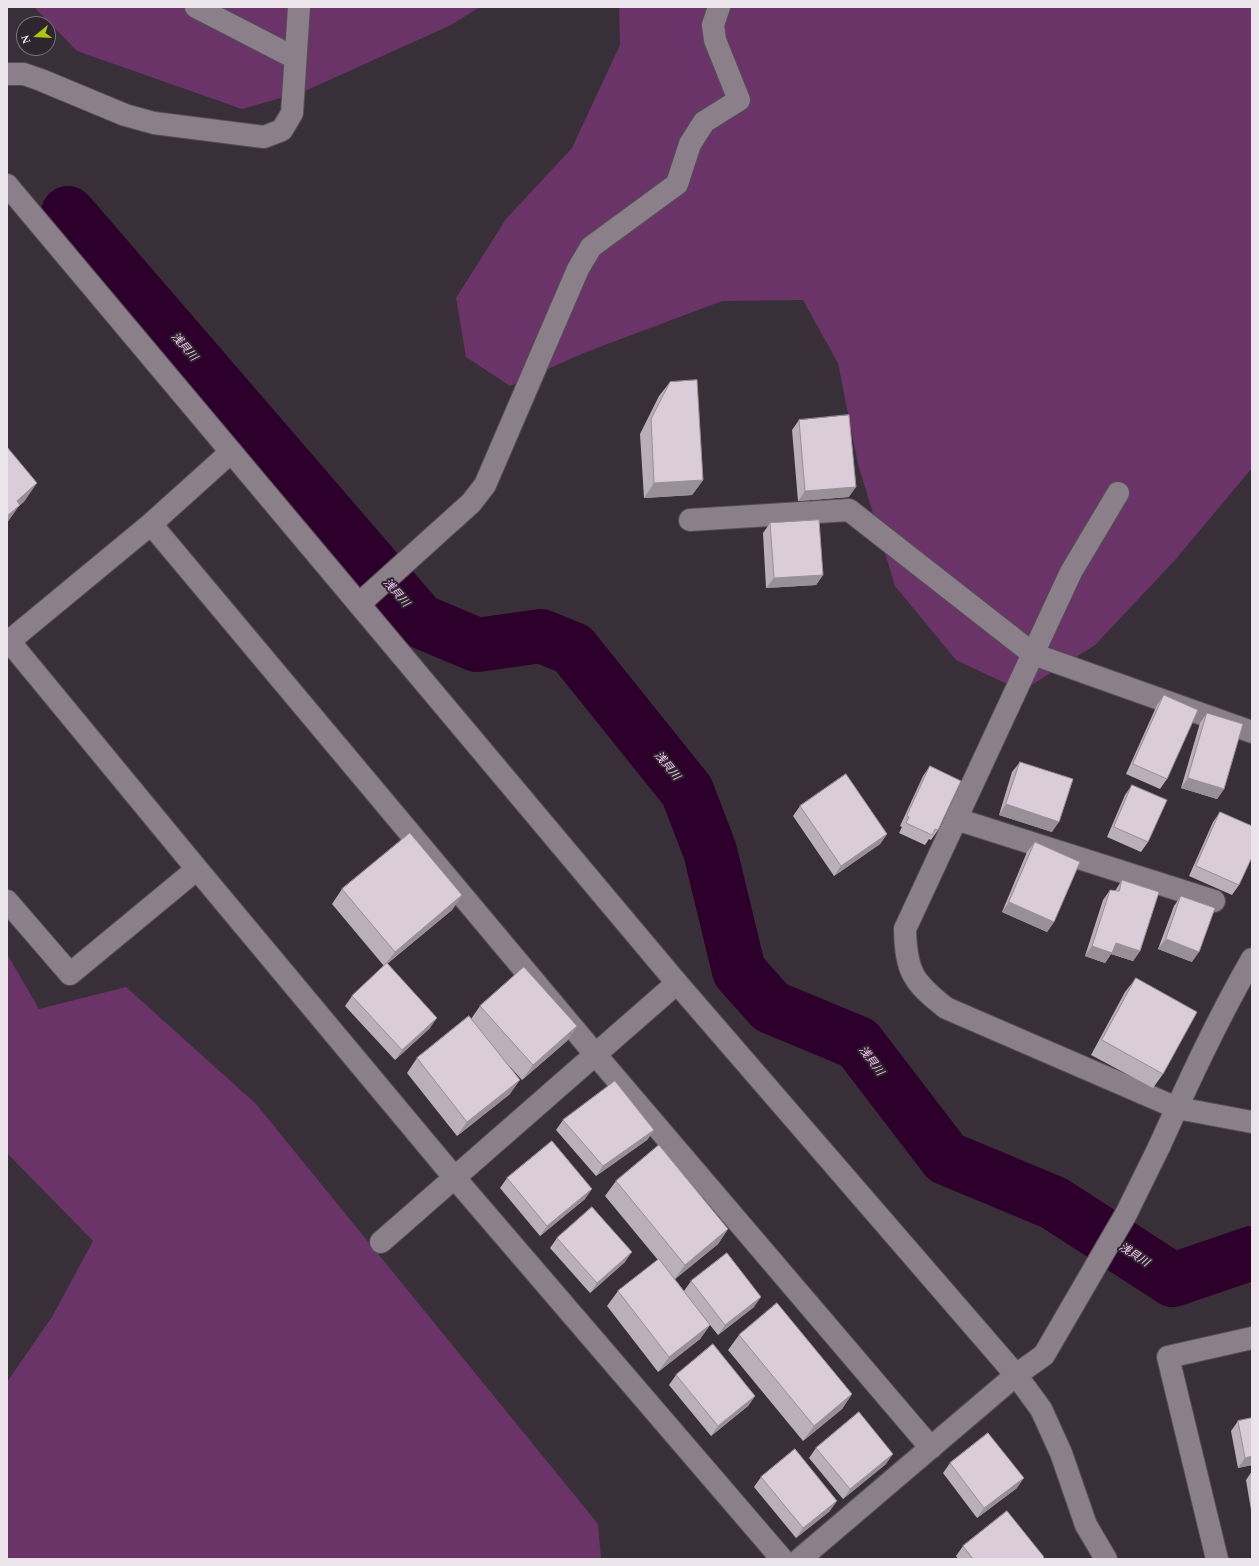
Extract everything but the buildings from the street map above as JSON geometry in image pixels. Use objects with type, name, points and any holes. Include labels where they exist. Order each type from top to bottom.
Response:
[{"type":"street","points":[[196,7],[295,58]]},
{"type":"street","points":[[7,74],[24,74],[125,115],[154,124],[264,137],[282,130],[292,113],[299,7]]},
{"type":"street","points":[[359,604],[471,503],[485,485],[578,269],[591,247],[677,184],[690,144],[704,122],[739,100],[715,40],[713,24],[719,7]]},
{"type":"street","points":[[8,189],[677,983],[1016,1375],[1041,1409],[1061,1453],[1086,1525],[1106,1559]]},
{"type":"street","points":[[231,452],[151,524],[8,642],[454,1177],[782,1559]]},
{"type":"street","points":[[1118,493],[1071,572],[905,929],[905,949],[911,972],[922,989],[946,1008],[1177,1108],[1252,1122]]},
{"type":"street","points":[[690,520],[849,510],[1033,654],[1252,732]]},
{"type":"street","points":[[151,524],[595,1054],[931,1448]]},
{"type":"street","points":[[956,819],[1214,901]]},
{"type":"street","points":[[7,901],[70,974],[197,869]]},
{"type":"street","points":[[800,1559],[1016,1375],[1044,1355],[1126,1214],[1224,1010],[1252,959]]},
{"type":"street","points":[[381,1242],[677,983]]},
{"type":"street","points":[[1217,1559],[1168,1357],[1252,1338]]},
{"type":"shaded area","points":[[34,7],[480,7],[451,25],[305,91],[242,109],[77,51],[56,30],[56,16],[43,16]]},
{"type":"shaded area","points":[[619,7],[1252,7],[1252,468],[1175,560],[1095,645],[1022,691],[956,660],[895,586],[858,464],[838,363],[803,300],[722,301],[586,352],[510,386],[466,357],[456,298],[506,219],[572,148],[620,45]]},
{"type":"shaded area","points":[[7,954],[39,1009],[126,987],[256,1104],[598,1524],[601,1559],[7,1559],[7,1382],[52,1317],[93,1241],[7,1153]]},
{"type":"waterway","name":"浅貝川","points":[[68,213],[420,621],[477,645],[541,636],[573,649],[687,791],[710,851],[739,971],[771,1007],[858,1043],[946,1158],[1054,1203],[1173,1280],[1252,1253]]}]
